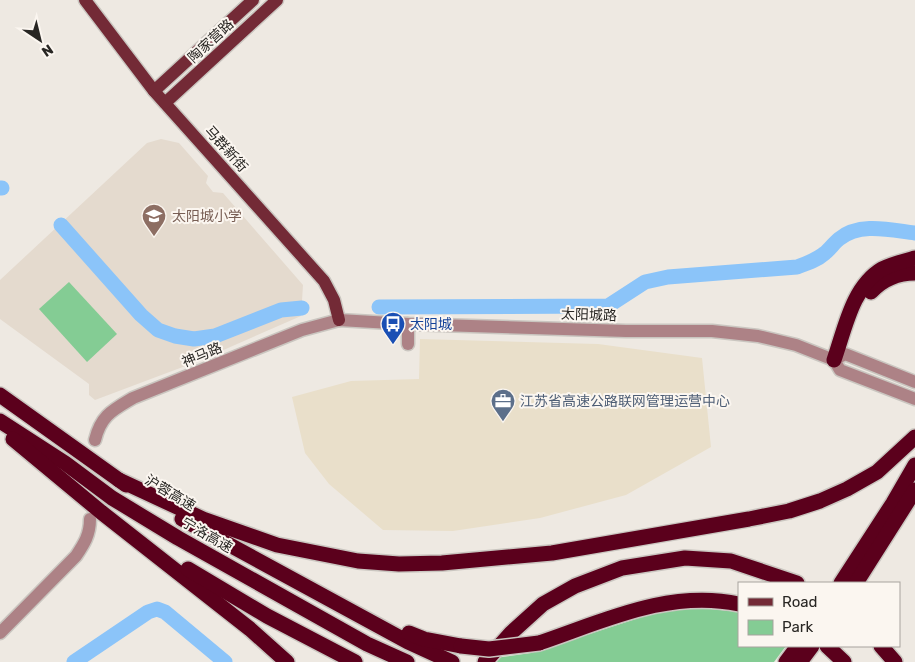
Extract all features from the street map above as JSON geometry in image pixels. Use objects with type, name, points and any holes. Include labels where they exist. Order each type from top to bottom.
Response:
[{"type":"highway","points":[[840,361],[858,294],[870,279],[883,269],[915,258]]},
{"type":"highway","points":[[840,361],[867,296],[888,278],[901,274],[915,273]]},
{"type":"highway","name":"沪蓉高速","points":[[0,396],[119,480],[197,528],[334,602]]},
{"type":"highway","name":"宁洛高速","points":[[0,421],[112,498],[178,538],[367,644],[407,662]]},
{"type":"highway","points":[[0,428],[95,516],[250,629],[287,662]]},
{"type":"highway","points":[[119,480],[203,519],[277,545],[358,561],[399,564],[442,563],[552,553],[749,519],[789,510],[820,501],[847,490],[877,472],[915,437]]},
{"type":"highway","points":[[842,582],[888,512],[915,465]]},
{"type":"highway","points":[[857,582],[915,490]]},
{"type":"highway","points":[[95,516],[229,594],[355,662]]},
{"type":"highway","points":[[485,662],[511,633],[543,604],[575,586],[622,568],[685,558],[731,561],[795,582]]},
{"type":"highway","points":[[334,602],[424,639],[489,649],[539,643],[645,607],[697,600],[722,600],[738,604]]},
{"type":"highway","points":[[334,602],[408,642],[452,662]]},
{"type":"highway","points":[[828,647],[844,662]]},
{"type":"highway","points":[[882,647],[895,662]]},
{"type":"highway","points":[[786,662],[804,653]]},
{"type":"main road","name":"马群新街","points":[[86,0],[154,91],[324,281],[334,300],[340,320]]},
{"type":"main road","name":"陶家营路","points":[[154,91],[253,0]]},
{"type":"main road","name":"陶家营路","points":[[165,103],[277,0]]},
{"type":"street","name":"太阳城路","points":[[340,320],[626,332],[712,331],[758,336],[796,344],[840,361],[911,397]]},
{"type":"street","name":"神马路","points":[[95,440],[98,425],[111,410],[133,398],[302,330],[340,320]]},
{"type":"street","points":[[408,324],[408,344]]},
{"type":"street","name":"太阳城路","points":[[840,361],[914,381]]},
{"type":"street","points":[[0,633],[76,556],[88,536],[95,516]]},
{"type":"shaded area","name":"太阳城小学","points":[[161,139],[179,143],[208,176],[206,183],[213,192],[223,193],[303,285],[301,316],[196,362],[95,400],[89,395],[89,384],[0,319],[0,280],[147,143]]},
{"type":"shaded area","name":"江苏省高速公路联网管理运营中心","points":[[420,339],[598,344],[702,358],[711,447],[626,495],[540,518],[453,531],[383,530],[329,484],[305,453],[292,397],[351,381],[419,379]]},
{"type":"green space","points":[[69,282],[117,334],[87,362],[39,309]]},
{"type":"green space","points":[[692,607],[738,612],[738,647],[785,647],[774,662],[493,662],[495,658],[531,653],[651,614]]},
{"type":"waterway","points":[[61,225],[141,315],[158,330],[175,336],[194,339],[215,336],[281,310],[302,308]]},
{"type":"waterway","points":[[379,307],[608,306],[645,282],[668,277],[797,267],[819,258],[839,239],[856,230],[876,228],[915,233]]},
{"type":"waterway","points":[[74,662],[148,612],[157,609],[165,612],[225,662]]},
{"type":"place","name":"太阳城小学","points":[[154,237]]},
{"type":"place","name":"太阳城","points":[[393,345]]},
{"type":"place","name":"江苏省高速公路联网管理运营中心","points":[[503,422]]}]
